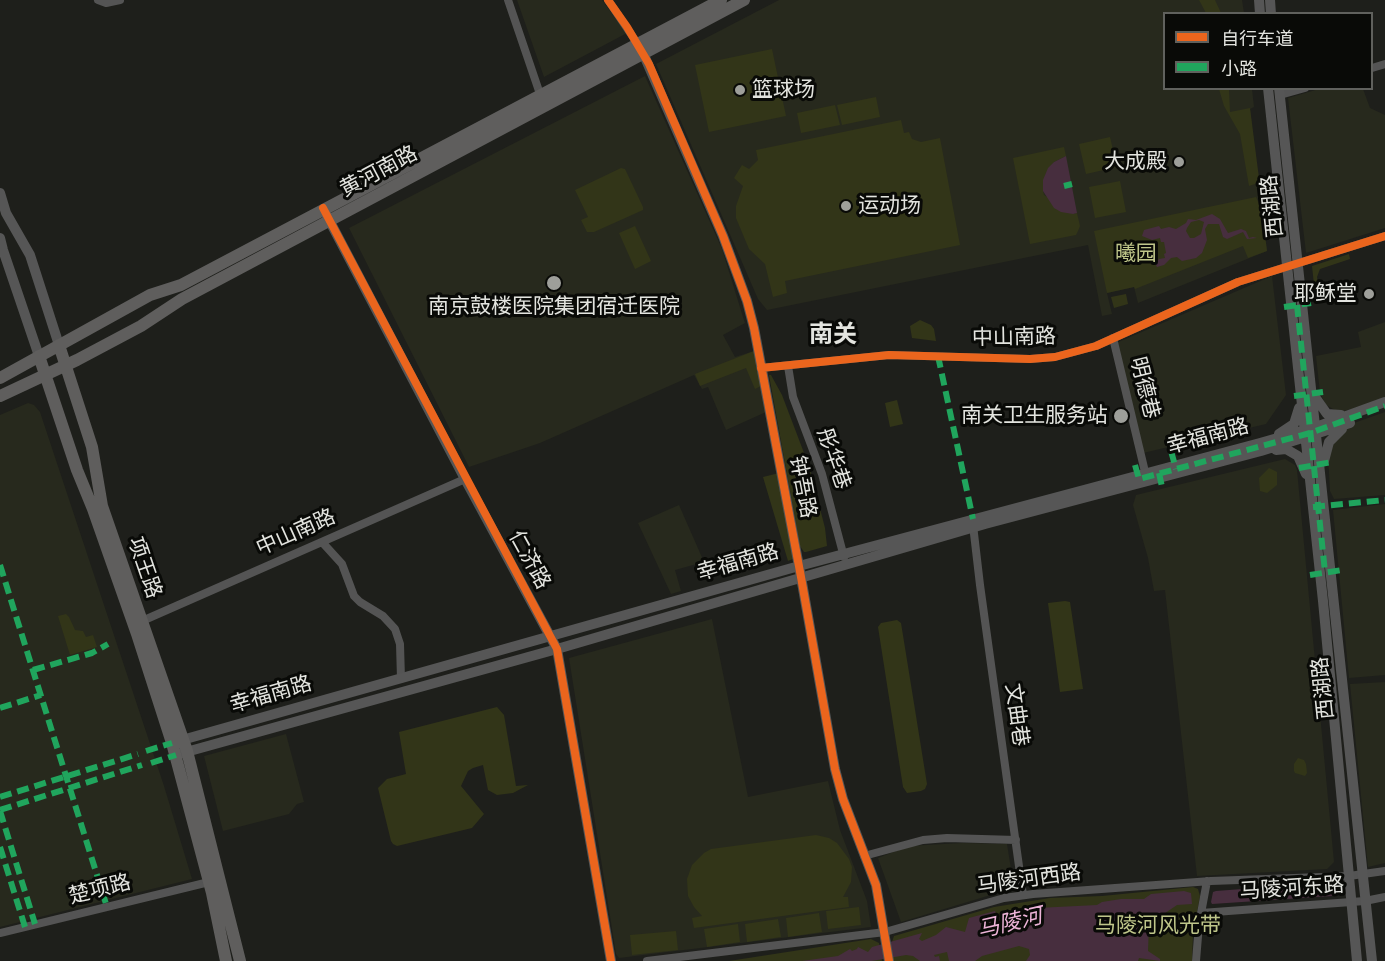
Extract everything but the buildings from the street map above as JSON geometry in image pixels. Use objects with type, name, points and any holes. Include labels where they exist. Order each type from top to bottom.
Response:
[{"type":"main road","name":"黄河南路","points":[[0,396],[66,366],[141,326],[182,299],[640,49],[721,0]]},
{"type":"main road","name":"黄河南路","points":[[0,378],[150,296],[181,285],[540,94],[744,0]]},
{"type":"main road","name":"钟吾路","points":[[640,49],[723,236],[747,301],[800,572],[835,769],[843,799],[876,885],[889,961]]},
{"type":"main road","name":"西湖路","points":[[1268,90],[1292,265],[1372,961]]},
{"type":"main road","name":"西湖路","points":[[1279,92],[1292,265]]},
{"type":"main road","name":"项王路","points":[[0,193],[6,213],[30,255],[96,461],[102,506],[142,621],[240,961]]},
{"type":"main road","name":"仁济路","points":[[323,208],[557,649],[611,961]]},
{"type":"main road","name":"项王路","points":[[0,238],[76,470],[93,509],[179,747],[226,961]]},
{"type":"main road","points":[[1260,447],[1294,424],[1306,391],[1327,414],[1334,416],[1355,417],[1385,410]]},
{"type":"main road","points":[[1318,501],[1327,447],[1333,436],[1355,417],[1385,402]]},
{"type":"main road","name":"幸福南路","points":[[179,747],[401,679],[550,637],[800,572],[973,523],[1260,447],[1311,433],[1355,417]]},
{"type":"main road","points":[[1260,447],[1286,449],[1298,456],[1318,501]]},
{"type":"main road","name":"西湖路","points":[[1318,501],[1357,961]]},
{"type":"main road","name":"幸福南路","points":[[179,747],[557,649],[800,572]]},
{"type":"street","points":[[98,0],[106,3],[120,0]]},
{"type":"street","points":[[508,0],[540,94]]},
{"type":"street","points":[[608,0],[640,49]]},
{"type":"street","name":"中山南路","points":[[761,368],[889,355],[1043,359],[1067,355],[1113,338],[1219,290],[1385,236]]},
{"type":"street","name":"明德巷","points":[[1113,338],[1147,477]]},
{"type":"street","name":"彤华巷","points":[[788,366],[796,408],[822,474],[844,560]]},
{"type":"street","name":"中山南路","points":[[142,621],[465,479]]},
{"type":"street","name":"文曲巷","points":[[973,523],[1023,895]]},
{"type":"street","points":[[322,542],[342,564],[354,596],[383,616],[394,629],[400,644],[401,679]]},
{"type":"street","points":[[864,856],[923,840],[957,838],[1016,840]]},
{"type":"street","name":"马陵河西路","points":[[647,961],[885,936],[954,911],[1023,895],[1207,881],[1348,876],[1385,871]]},
{"type":"street","points":[[1196,961],[1207,881]]},
{"type":"street","name":"楚项路","points":[[0,933],[209,882]]},
{"type":"street","name":"马陵河东路","points":[[1201,913],[1351,903],[1385,897]]},
{"type":"shaded area","points":[[517,0],[602,0],[627,33],[544,77]]},
{"type":"shaded area","points":[[779,0],[1242,0],[1244,12],[1163,12],[1163,90],[1252,90],[1254,107],[1250,109],[1267,251],[1138,303],[1134,287],[1107,293],[1112,314],[1102,316],[1088,245],[767,310],[758,299],[656,64]]},
{"type":"shaded area","name":"南京鼓楼医院集团宿迁医院","points":[[645,76],[722,249],[745,323],[723,335],[735,357],[754,351],[766,412],[726,430],[708,387],[702,389],[694,375],[540,443],[469,467],[349,228]]},
{"type":"shaded area","points":[[1316,90],[1363,90],[1370,108],[1385,115],[1385,228],[1306,253],[1288,98]]},
{"type":"shaded area","points":[[1272,276],[1286,395],[1266,424],[1143,453],[1116,343]]},
{"type":"shaded area","points":[[1385,322],[1385,400],[1344,411],[1335,410],[1326,405],[1320,393],[1316,356],[1361,347],[1358,332]]},
{"type":"shaded area","points":[[28,403],[34,405],[40,412],[164,786],[192,879],[0,927],[0,415]]},
{"type":"shaded area","points":[[1385,412],[1385,495],[1334,499],[1330,491],[1328,456],[1334,439],[1354,423]]},
{"type":"shaded area","points":[[1285,459],[1295,465],[1297,470],[1334,862],[1327,869],[1197,876],[1165,590],[1154,591],[1148,558],[1133,505],[1136,495]]},
{"type":"shaded area","points":[[1385,504],[1385,675],[1349,678],[1333,510]]},
{"type":"shaded area","points":[[679,505],[704,562],[675,570],[681,591],[671,594],[638,523]]},
{"type":"shaded area","points":[[712,619],[748,797],[828,781],[840,830],[867,901],[871,927],[619,958],[616,954],[569,658]]},
{"type":"shaded area","points":[[1385,682],[1385,863],[1368,867],[1350,684]]},
{"type":"shaded area","points":[[286,734],[304,802],[297,804],[289,814],[223,831],[204,756]]},
{"type":"shaded area","points":[[962,843],[1007,844],[1014,888],[901,922],[878,858],[909,846]]},
{"type":"green space","points":[[1199,0],[1215,0],[1221,12],[1205,12]]},
{"type":"green space","name":"篮球场","points":[[772,49],[786,116],[709,132],[695,65]]},
{"type":"green space","points":[[1219,90],[1229,90],[1230,112],[1250,108],[1259,178],[1255,184],[1249,186],[1240,134],[1224,106]]},
{"type":"green space","points":[[876,97],[880,117],[842,125],[837,105]]},
{"type":"green space","points":[[835,105],[840,125],[801,133],[797,113]]},
{"type":"green space","points":[[901,120],[904,133],[909,132],[912,139],[921,142],[940,138],[960,245],[785,281],[787,293],[773,297],[765,264],[749,249],[736,218],[736,206],[743,186],[734,178],[742,165],[749,169],[758,160],[756,150]]},
{"type":"green space","points":[[1110,137],[1117,167],[1086,174],[1079,144]]},
{"type":"green space","points":[[1064,147],[1066,156],[1054,162],[1046,173],[1043,191],[1044,195],[1073,214],[1077,213],[1080,226],[1076,235],[1030,244],[1013,158]]},
{"type":"green space","points":[[621,168],[625,169],[643,210],[594,232],[587,232],[581,220],[588,217],[575,190]]},
{"type":"green space","points":[[1120,181],[1126,212],[1095,218],[1089,187]]},
{"type":"green space","name":"曦园","points":[[1256,197],[1262,211],[1267,251],[1248,258],[1243,246],[1135,289],[1134,287],[1107,293],[1094,231]]},
{"type":"green space","points":[[635,226],[651,261],[635,269],[619,233]]},
{"type":"green space","points":[[1349,254],[1350,259],[1320,269],[1317,277],[1320,293],[1315,294],[1312,266]]},
{"type":"green space","points":[[1126,294],[1128,304],[1114,308],[1111,297]]},
{"type":"green space","points":[[920,320],[931,325],[936,341],[912,338],[910,326]]},
{"type":"green space","points":[[754,351],[761,386],[755,389],[746,368],[700,386],[695,374]]},
{"type":"green space","points":[[769,375],[782,395],[809,466],[825,528],[827,546],[806,552],[800,546]]},
{"type":"green space","points":[[897,400],[903,424],[890,427],[885,403]]},
{"type":"green space","points":[[1269,468],[1277,472],[1277,485],[1267,493],[1260,491],[1259,478]]},
{"type":"green space","points":[[779,473],[795,558],[788,561],[763,477]]},
{"type":"green space","points":[[1070,602],[1083,689],[1060,692],[1048,603]]},
{"type":"green space","points":[[66,614],[75,630],[83,631],[86,637],[93,635],[97,647],[70,655],[58,616]]},
{"type":"green space","points":[[897,620],[901,623],[927,784],[921,791],[907,793],[903,787],[878,627],[881,623]]},
{"type":"green space","points":[[497,707],[504,715],[516,786],[528,785],[513,793],[497,795],[488,790],[483,765],[473,768],[468,771],[461,786],[484,814],[472,828],[397,846],[393,844],[378,788],[387,779],[406,774],[399,732]]},
{"type":"green space","points":[[1298,758],[1304,760],[1306,764],[1305,776],[1294,771],[1294,764]]},
{"type":"green space","points":[[816,835],[829,838],[837,843],[849,859],[852,867],[851,882],[843,897],[848,897],[849,907],[694,928],[692,918],[702,916],[688,896],[687,879],[692,865],[704,853],[711,849]]},
{"type":"green space","name":"马陵河风光带","points":[[1193,887],[1198,889],[1200,896],[1193,934],[1192,961],[893,961],[891,945],[894,936],[994,907],[1050,898],[1102,896]]},
{"type":"green space","points":[[859,907],[861,925],[828,929],[826,911]]},
{"type":"green space","points":[[819,913],[822,932],[788,937],[786,918]]},
{"type":"green space","points":[[778,919],[781,937],[747,942],[745,924]]},
{"type":"green space","points":[[738,924],[740,942],[707,947],[704,929]]},
{"type":"green space","points":[[676,931],[678,950],[632,955],[630,935]]},
{"type":"green space","points":[[871,939],[879,943],[882,961],[729,961]]},
{"type":"water","points":[[1066,156],[1077,213],[1073,214],[1054,208],[1043,191],[1043,180],[1048,168]]},
{"type":"water","points":[[1212,214],[1220,219],[1228,233],[1241,229],[1246,231],[1249,238],[1257,238],[1247,239],[1243,232],[1227,239],[1223,237],[1219,224],[1208,224],[1205,229],[1207,240],[1202,253],[1196,258],[1182,261],[1177,257],[1171,258],[1164,265],[1157,267],[1155,263],[1165,258],[1164,242],[1161,242],[1160,238],[1152,240],[1142,236],[1144,230],[1159,226],[1161,229],[1169,227],[1176,229],[1188,219],[1196,220]],"holes":[[[1199,220],[1204,222],[1201,234],[1190,238],[1186,231],[1191,222]]]},
{"type":"water","points":[[1321,883],[1331,885],[1332,896],[1212,904],[1211,902],[1213,892],[1216,891]]},
{"type":"water","name":"马陵河风光带","points":[[1184,891],[1191,893],[1192,904],[1177,905],[1149,924],[1148,951],[1160,961],[1139,958],[1138,961],[1026,961],[1030,955],[1029,949],[1019,946],[982,956],[975,961],[949,961],[947,952],[934,955],[939,956],[940,961],[920,961],[913,956],[906,955],[872,961],[802,961],[838,956],[858,947],[868,952],[872,947],[922,933],[919,939],[922,941],[936,935],[946,927],[965,932],[969,918],[995,911],[997,917],[1009,916],[1014,922],[1025,921],[1026,917],[1035,915],[1037,908],[1097,905],[1121,899],[1144,899],[1151,894]]},
{"type":"marked path","points":[[1064,186],[1072,184]]},
{"type":"marked path","points":[[1284,307],[1311,303]]},
{"type":"marked path","points":[[1297,305],[1325,572]]},
{"type":"marked path","points":[[938,356],[973,519]]},
{"type":"marked path","points":[[1294,396],[1323,392]]},
{"type":"marked path","points":[[1135,465],[1139,479],[1310,433],[1385,406]]},
{"type":"marked path","points":[[1171,451],[1176,469]]},
{"type":"marked path","points":[[1299,468],[1332,462]]},
{"type":"marked path","points":[[1159,473],[1162,487]]},
{"type":"marked path","points":[[1313,507],[1385,500]]},
{"type":"marked path","points":[[0,565],[107,907]]},
{"type":"marked path","points":[[1310,575],[1342,570]]},
{"type":"marked path","points":[[33,670],[92,653],[108,644]]},
{"type":"marked path","points":[[0,708],[41,695]]},
{"type":"marked path","points":[[146,751],[172,743]]},
{"type":"marked path","points":[[0,797],[138,754]]},
{"type":"marked path","points":[[151,763],[176,755]]},
{"type":"marked path","points":[[0,810],[142,765]]},
{"type":"marked path","points":[[0,811],[35,924]]},
{"type":"marked path","points":[[0,847],[25,927]]},
{"type":"cycle path","points":[[608,0],[649,64],[723,236],[747,301],[801,577],[835,769],[843,799],[876,885],[889,961]]},
{"type":"cycle path","points":[[323,208],[557,649],[611,961]]},
{"type":"cycle path","points":[[761,368],[889,355],[1030,359],[1055,357],[1096,346],[1238,282],[1385,236]]},
{"type":"place","name":"篮球场","points":[[740,90]]},
{"type":"place","name":"大成殿","points":[[1179,162]]},
{"type":"place","name":"运动场","points":[[846,206]]},
{"type":"place","name":"南京鼓楼医院集团宿迁医院","points":[[554,283]]},
{"type":"place","name":"耶稣堂","points":[[1369,294]]},
{"type":"place","name":"南关卫生服务站","points":[[1121,416]]},
{"type":"district","name":"南关","points":[[833,335]]},
{"type":"water label","name":"马陵河","points":[[1010,924]]}]
